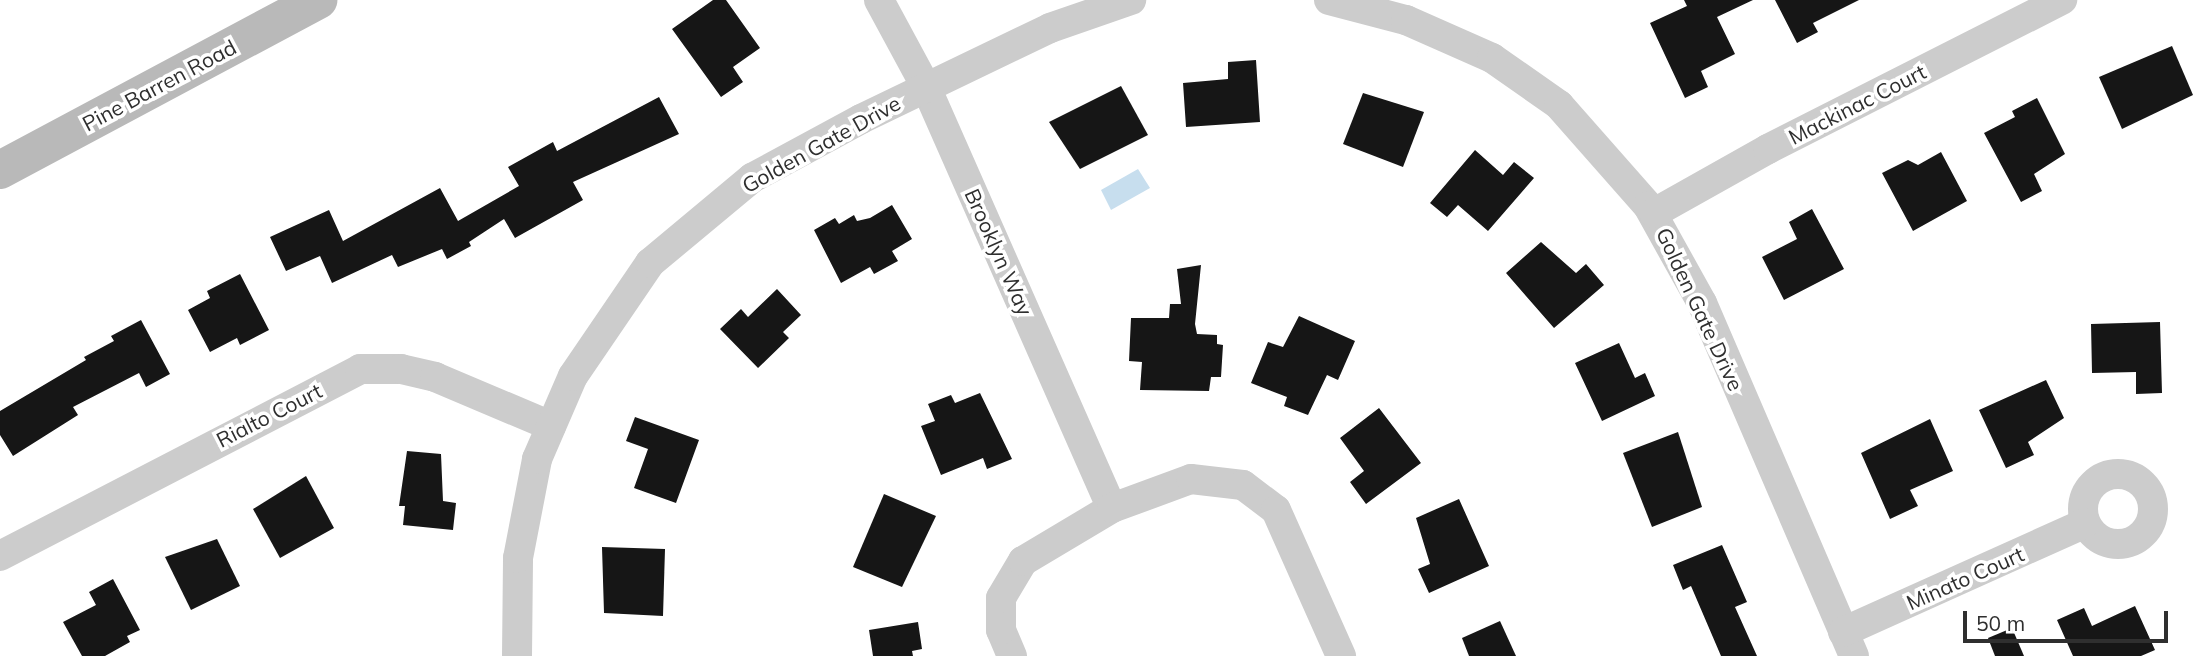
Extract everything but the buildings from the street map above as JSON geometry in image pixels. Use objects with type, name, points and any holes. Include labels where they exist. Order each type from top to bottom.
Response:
[{"type":"main road","name":"Pine Barren Road","points":[[0,170],[318,0]]},
{"type":"street","name":"Brooklyn Way","points":[[879,0],[926,87],[1112,508]]},
{"type":"street","name":"Golden Gate Drive","points":[[517,656],[518,558],[537,458],[573,376],[614,311],[650,263],[684,230],[751,178],[926,87],[1050,28],[1131,0]]},
{"type":"street","name":"Golden Gate Drive","points":[[1329,0],[1406,20],[1492,58],[1559,105],[1654,213],[1702,303],[1849,644]]},
{"type":"street","name":"Mackinac Court","points":[[1654,213],[1768,149],[2062,0]]},
{"type":"street","name":"Rialto Court","points":[[0,556],[360,369],[401,369],[435,377],[551,426]]},
{"type":"street","points":[[1012,656],[1001,630],[1001,598],[1023,561],[1112,508],[1191,479],[1243,485],[1276,510],[1341,656]]},
{"type":"street","name":"Minato Court","points":[[1849,644],[2086,523]]},
{"type":"water","points":[[1138,169],[1150,188],[1111,210],[1101,190]]}]
